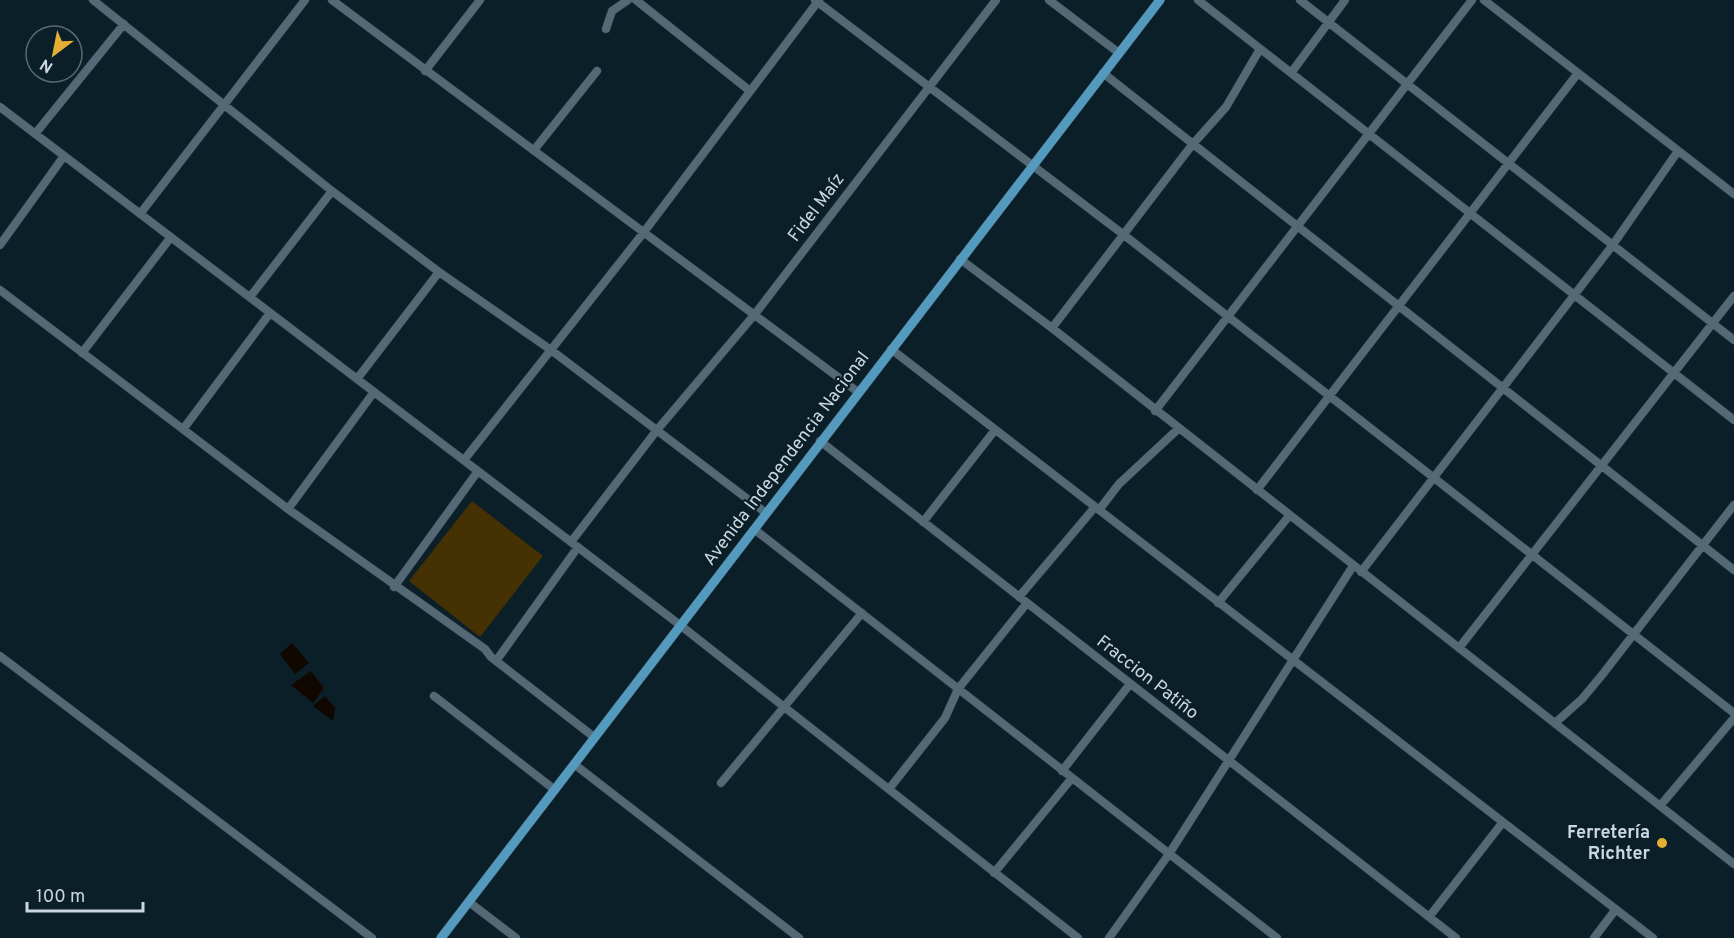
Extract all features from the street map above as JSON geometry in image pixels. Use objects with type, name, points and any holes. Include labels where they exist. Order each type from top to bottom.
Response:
[{"type":"main road","name":"Avenida Independencia Nacional","points":[[441,938],[1160,0]]},
{"type":"street","points":[[93,0],[332,191],[439,272],[552,350],[766,513]]},
{"type":"street","points":[[140,214],[305,0]]},
{"type":"street","points":[[332,0],[858,392]]},
{"type":"street","points":[[425,71],[480,0]]},
{"type":"street","points":[[606,29],[612,11],[628,0]]},
{"type":"street","points":[[636,0],[750,91]]},
{"type":"street","name":"Fidel Maíz","points":[[496,661],[575,544],[657,430],[755,314],[996,0]]},
{"type":"street","points":[[1049,0],[1119,53]]},
{"type":"street","points":[[1198,0],[1734,420]]},
{"type":"street","points":[[1300,0],[1507,165],[1734,340]]},
{"type":"street","points":[[1291,73],[1345,0]]},
{"type":"street","points":[[1155,411],[1472,0]]},
{"type":"street","points":[[1484,0],[1734,194]]},
{"type":"street","points":[[464,460],[644,232],[818,1],[1124,235],[1734,713]]},
{"type":"street","points":[[34,134],[124,24]]},
{"type":"street","points":[[1052,328],[1192,145],[1226,107],[1260,49]]},
{"type":"street","points":[[534,150],[597,71]]},
{"type":"street","points":[[1103,73],[1734,570]]},
{"type":"street","points":[[1257,490],[1578,73]]},
{"type":"street","points":[[0,107],[575,544],[1078,938]]},
{"type":"street","points":[[1361,572],[1612,246],[1678,151]]},
{"type":"street","points":[[0,245],[64,156]]},
{"type":"street","points":[[250,297],[332,191]]},
{"type":"street","points":[[82,353],[171,237]]},
{"type":"street","points":[[960,259],[1052,328],[1734,864]]},
{"type":"street","points":[[357,379],[439,272]]},
{"type":"street","points":[[0,290],[288,509],[485,650],[594,737]]},
{"type":"street","points":[[1459,648],[1734,296]]},
{"type":"street","points":[[184,428],[270,313]]},
{"type":"street","points":[[891,349],[1653,938]]},
{"type":"street","points":[[288,509],[374,392]]},
{"type":"street","points":[[1019,597],[1119,484],[1178,429]]},
{"type":"street","points":[[923,522],[995,430]]},
{"type":"street","name":"Fraccion Patiño","points":[[820,441],[1454,937]]},
{"type":"street","points":[[394,586],[478,471]]},
{"type":"street","points":[[1555,723],[1582,699],[1734,505]]},
{"type":"street","points":[[1218,603],[1289,516]]},
{"type":"street","points":[[754,529],[1277,938]]},
{"type":"street","points":[[1109,938],[1169,854],[1353,566]]},
{"type":"street","points":[[888,789],[945,718],[958,689],[1027,603]]},
{"type":"street","points":[[721,783],[862,613]]},
{"type":"street","points":[[0,656],[372,938]]},
{"type":"street","points":[[1062,771],[1130,684]]},
{"type":"street","points":[[434,696],[555,790]]},
{"type":"street","points":[[1660,806],[1734,718]]},
{"type":"street","points":[[574,764],[799,938]]},
{"type":"street","points":[[994,873],[1072,778]]},
{"type":"street","points":[[1429,917],[1503,822]]},
{"type":"street","points":[[469,902],[516,938]]},
{"type":"street","points":[[1594,938],[1616,909]]},
{"type":"shaded area","points":[[472,501],[543,556],[480,637],[409,581]]},
{"type":"shaded area","points":[[292,643],[309,663],[295,674],[280,654]]},
{"type":"shaded area","points":[[311,671],[324,688],[313,703],[291,685]]},
{"type":"shaded area","points":[[325,696],[335,708],[333,721],[313,706]]},
{"type":"place","name":"Ferretería Richter","points":[[1662,843]]}]
